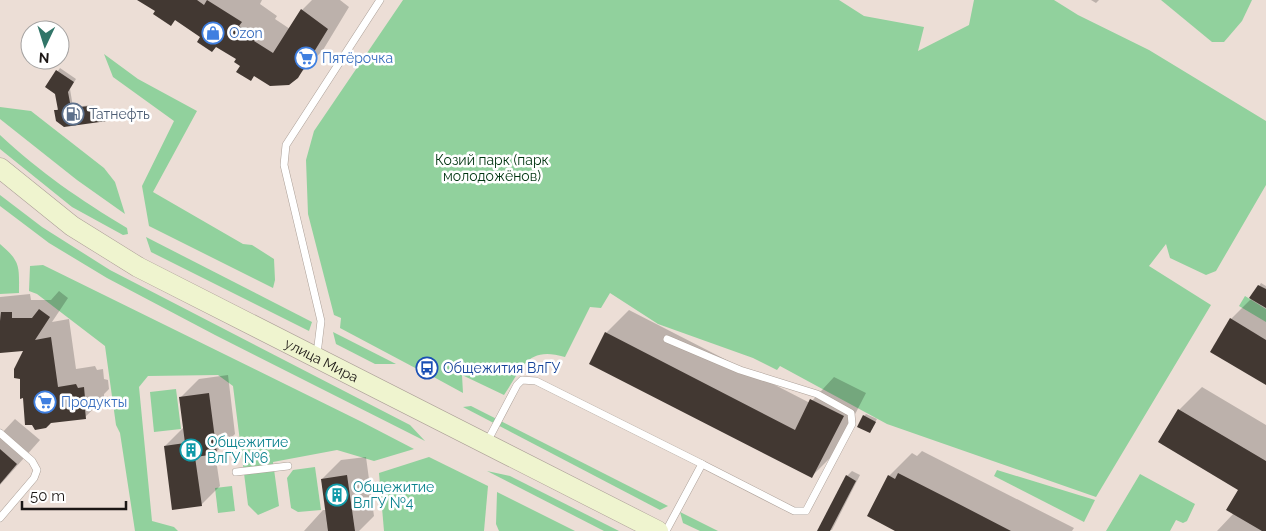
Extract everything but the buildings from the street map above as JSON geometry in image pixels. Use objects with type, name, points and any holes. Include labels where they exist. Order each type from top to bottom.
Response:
[{"type":"main road","name":"улица Мира","points":[[0,168],[72,226],[138,267],[658,531]]},
{"type":"lane","points":[[317,358],[320,321],[283,154],[286,144],[380,0]]},
{"type":"lane","points":[[486,444],[517,385],[522,380],[529,379],[794,511],[806,511],[852,424],[851,413],[817,394],[740,370],[668,339]]},
{"type":"lane","points":[[0,434],[32,461],[37,470],[34,478],[0,518]]},
{"type":"lane","points":[[666,531],[702,464]]},
{"type":"lane","points":[[236,472],[288,466]]},
{"type":"green space","name":"Козий парк (парк молодожёнов)","points":[[403,0],[839,0],[864,16],[924,27],[918,51],[969,25],[974,0],[1054,0],[1078,15],[1149,50],[1266,121],[1266,185],[1216,271],[1206,275],[1170,258],[1166,244],[1149,266],[1211,305],[1096,497],[887,424],[780,366],[777,370],[753,358],[658,324],[610,293],[601,308],[590,307],[565,357],[542,354],[527,361],[504,395],[462,375],[463,393],[430,375],[432,367],[425,364],[419,370],[340,328],[341,318],[334,315],[308,214],[306,160],[314,131]]},
{"type":"green space","points":[[1161,0],[1252,0],[1242,21],[1224,42],[1212,42]]},
{"type":"green space","points":[[104,54],[138,79],[197,111],[153,192],[243,244],[252,245],[274,259],[275,280],[273,288],[149,226],[142,186],[174,121],[113,77]]},
{"type":"green space","points":[[0,107],[31,111],[104,168],[115,182],[125,214],[77,180],[0,119]]},
{"type":"green space","points":[[0,135],[61,185],[127,228],[128,234],[123,235],[72,207],[0,149]]},
{"type":"green space","points":[[0,195],[42,227],[110,270],[410,425],[425,441],[107,278],[49,243],[0,206]]},
{"type":"green space","points":[[146,237],[312,322],[309,331],[151,252]]},
{"type":"green space","points":[[0,244],[12,255],[19,270],[19,293],[0,294]]},
{"type":"green space","points":[[43,265],[414,449],[374,461],[337,450],[273,462],[279,506],[258,515],[248,505],[233,386],[218,375],[148,376],[139,387],[152,521],[174,527],[178,531],[135,531],[120,433],[116,425],[105,346],[37,294],[29,291],[30,266]]},
{"type":"green space","points":[[1245,296],[1266,309],[1266,322],[1239,306]]},
{"type":"green space","points":[[333,332],[396,364],[375,364],[336,344]]},
{"type":"green space","points":[[176,389],[181,429],[154,432],[150,392]]},
{"type":"green space","points":[[471,406],[668,506],[660,510],[463,407]]},
{"type":"green space","points":[[429,457],[488,486],[484,531],[384,531],[379,473]]},
{"type":"green space","points":[[315,467],[321,510],[298,512],[291,508],[287,478],[293,470]]},
{"type":"green space","points":[[997,470],[1095,500],[1084,522],[994,476]]},
{"type":"green space","points":[[487,471],[510,476],[619,531],[604,531]]},
{"type":"green space","points":[[1140,474],[1195,504],[1187,521],[1183,523],[1176,520],[1170,531],[1106,531]]},
{"type":"green space","points":[[232,486],[235,511],[218,513],[215,488]]},
{"type":"green space","points":[[497,492],[575,531],[499,531],[496,524]]},
{"type":"green space","points":[[680,512],[718,531],[700,531],[683,523]]},
{"type":"place","name":"Ozon","points":[[213,33]]},
{"type":"place","name":"Пятёрочка","points":[[306,58]]},
{"type":"place","name":"Татнефть","points":[[73,114]]},
{"type":"place","name":"Общежития ВлГУ","points":[[427,368]]},
{"type":"place","name":"Продукты","points":[[45,402]]},
{"type":"place","name":"Общежитие ВлГУ №6","points":[[191,450]]},
{"type":"place","name":"Общежитие ВлГУ №4","points":[[337,495]]}]
